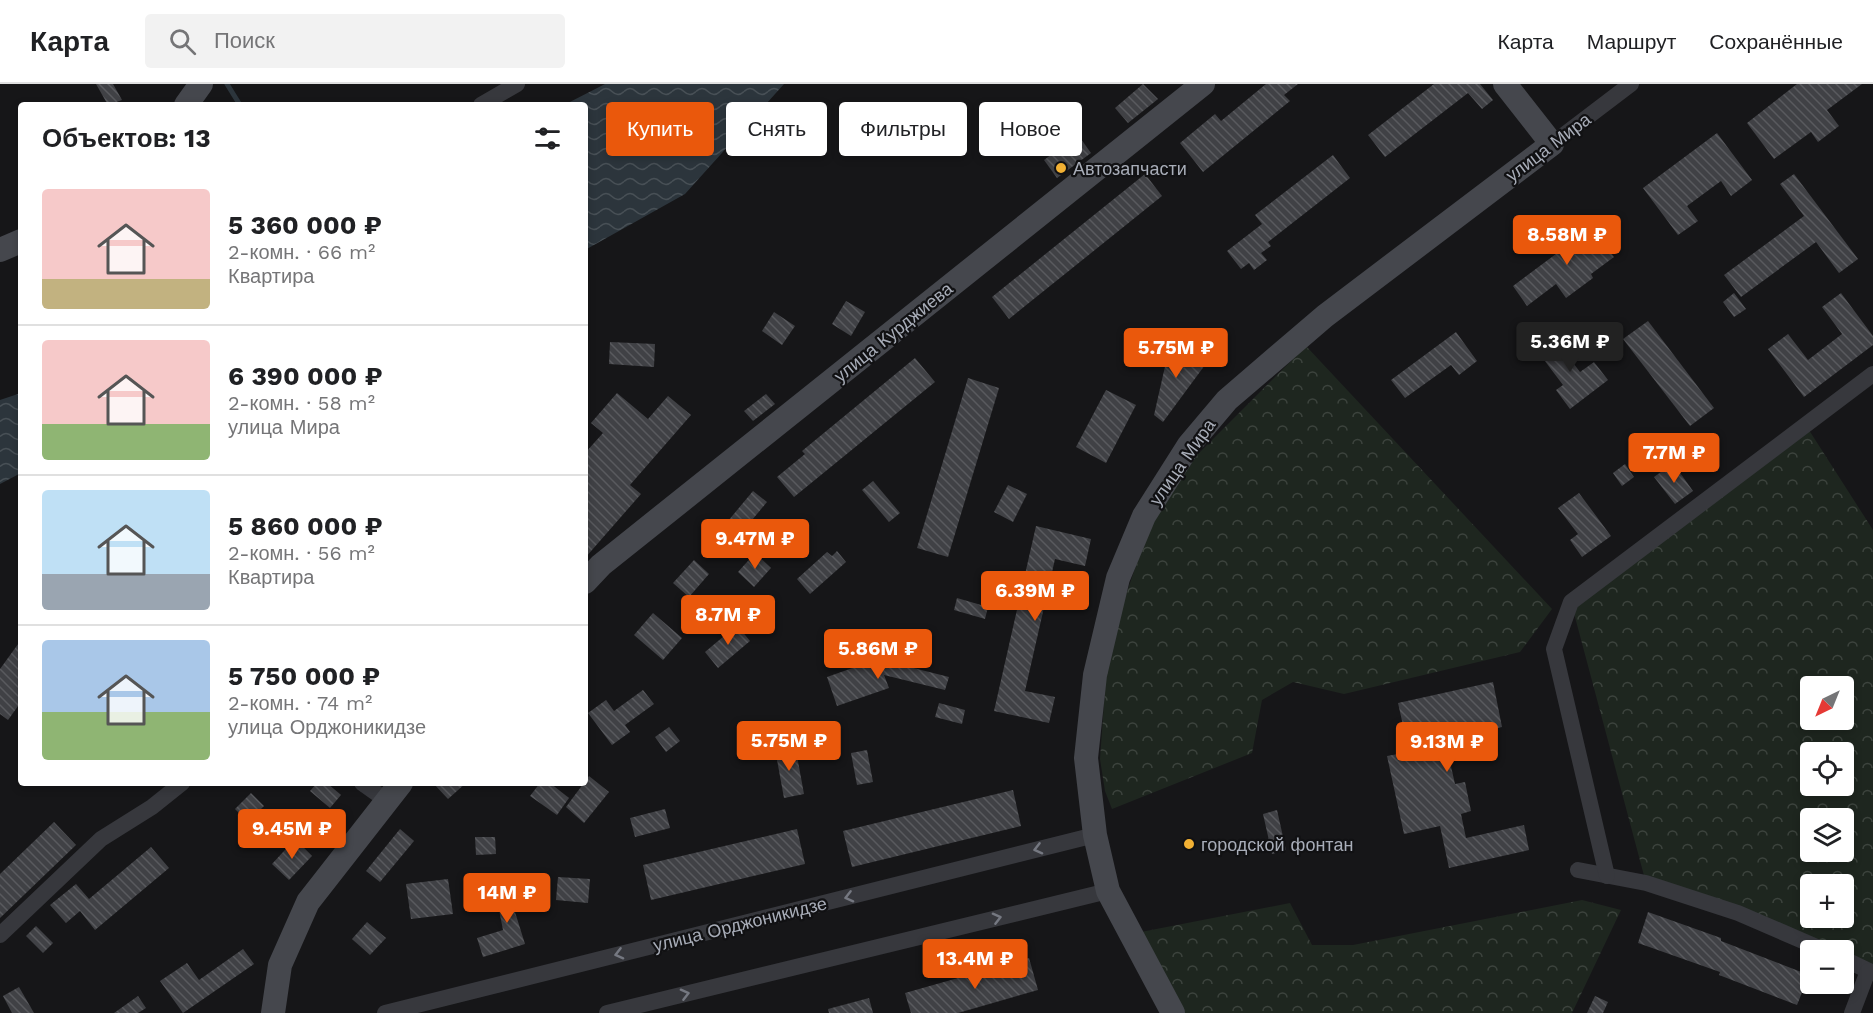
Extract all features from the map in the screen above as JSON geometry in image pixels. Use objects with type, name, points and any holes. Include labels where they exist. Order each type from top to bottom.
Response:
[{"type":"street","points":[[188,102],[201,84]]},
{"type":"street","points":[[486,102],[517,84]]},
{"type":"street","name":"улица Курджиева","points":[[588,579],[601,565],[1203,84]]},
{"type":"street","points":[[1505,84],[1552,144]]},
{"type":"street","name":"улица Мира","points":[[1173,1013],[1108,891],[1095,835],[1086,758],[1097,664],[1119,578],[1144,516],[1189,445],[1227,400],[1325,316],[1631,84]]},
{"type":"street","points":[[0,250],[18,242]]},
{"type":"street","points":[[1607,876],[1554,650],[1571,602],[1873,374]]},
{"type":"street","points":[[0,935],[101,839],[152,807],[178,786]]},
{"type":"street","points":[[273,1013],[279,972],[308,902],[393,792],[372,786]]},
{"type":"street","name":"улица Орджоникидзе","points":[[385,1013],[1095,835]]},
{"type":"street","points":[[1578,870],[1646,884],[1738,913],[1801,940]]},
{"type":"street","points":[[608,1013],[1108,891]]},
{"type":"street","points":[[1852,1013],[1870,972],[1854,964]]},
{"type":"green space","points":[[1306,346],[1552,609],[1520,652],[1344,694],[1293,682],[1262,700],[1252,753],[1112,809],[1105,791],[1100,759],[1108,647],[1150,525],[1196,456]]},
{"type":"green space","points":[[1807,427],[1873,530],[1873,973],[1854,959],[1854,940],[1800,941],[1646,883],[1571,602]]},
{"type":"green space","points":[[1582,900],[1621,910],[1572,1013],[1183,1013],[1141,932],[1290,903],[1312,945],[1353,945]]},
{"type":"water","points":[[605,84],[784,84],[768,102],[726,102],[726,148],[685,194],[588,248],[588,102],[570,102]]},
{"type":"water","points":[[18,394],[18,475],[0,484],[0,400]]},
{"type":"building","points":[[96,84],[113,84],[122,100],[106,102]]},
{"type":"building","points":[[1143,84],[1158,99],[1128,123],[1115,108]]},
{"type":"building","points":[[1266,84],[1298,84],[1284,95],[1290,101],[1203,172],[1180,143],[1215,114],[1221,121]]},
{"type":"building","points":[[1434,84],[1480,84],[1493,100],[1482,109],[1468,93],[1385,157],[1368,135]]},
{"type":"building","points":[[1797,84],[1862,84],[1827,110],[1839,126],[1818,142],[1811,132],[1774,159],[1747,123]]},
{"type":"building","points":[[1717,133],[1752,180],[1731,196],[1721,181],[1687,206],[1698,221],[1678,235],[1643,188]]},
{"type":"building","points":[[1082,141],[1091,153],[1057,178],[1044,160],[1049,156],[1082,156]]},
{"type":"building","points":[[1333,155],[1350,178],[1268,242],[1271,246],[1261,253],[1267,260],[1254,270],[1249,263],[1241,269],[1227,251],[1262,224],[1255,215]]},
{"type":"building","points":[[1145,174],[1162,196],[1009,319],[992,297]]},
{"type":"building","points":[[1794,174],[1858,259],[1839,273],[1816,242],[1741,297],[1724,275],[1804,216],[1780,184]]},
{"type":"building","points":[[1585,218],[1614,257],[1591,274],[1593,278],[1566,298],[1556,284],[1527,306],[1513,286],[1576,239],[1569,230]]},
{"type":"building","points":[[1734,293],[1746,309],[1734,317],[1723,302]]},
{"type":"building","points":[[1841,293],[1873,336],[1873,345],[1804,397],[1768,349],[1788,334],[1808,360],[1842,334],[1822,307]]},
{"type":"building","points":[[846,301],[865,312],[851,336],[832,324]]},
{"type":"building","points":[[774,312],[795,326],[782,345],[762,331]]},
{"type":"building","points":[[1648,321],[1714,408],[1690,426],[1623,339]]},
{"type":"building","points":[[1456,332],[1477,361],[1459,375],[1451,365],[1405,398],[1391,380]]},
{"type":"building","points":[[1552,335],[1580,372],[1594,362],[1608,380],[1570,409],[1556,390],[1563,385],[1535,348]]},
{"type":"building","points":[[1171,340],[1205,365],[1163,422],[1154,415]]},
{"type":"building","points":[[610,342],[655,344],[654,367],[609,364]]},
{"type":"building","points":[[915,358],[935,382],[794,497],[777,477],[805,454],[802,451]]},
{"type":"building","points":[[968,378],[999,388],[948,557],[917,548]]},
{"type":"building","points":[[1106,390],[1136,405],[1106,463],[1076,447]]},
{"type":"building","points":[[617,393],[648,419],[668,396],[691,415],[630,485],[641,494],[588,555],[588,450],[603,433],[591,423]]},
{"type":"building","points":[[766,394],[775,404],[753,421],[744,411]]},
{"type":"building","points":[[1673,463],[1693,491],[1675,504],[1654,477]]},
{"type":"building","points":[[1625,464],[1634,477],[1622,486],[1613,473]]},
{"type":"building","points":[[873,481],[900,513],[889,522],[862,490]]},
{"type":"building","points":[[1008,485],[1027,494],[1013,522],[994,512]]},
{"type":"building","points":[[753,491],[767,502],[732,544],[718,533]]},
{"type":"building","points":[[1579,493],[1611,536],[1582,557],[1570,540],[1578,534],[1558,508]]},
{"type":"building","points":[[1036,526],[1091,539],[1085,566],[1055,559],[1025,691],[1055,697],[1049,723],[994,711]]},
{"type":"building","points":[[837,551],[846,562],[810,594],[797,579],[827,552],[832,556]]},
{"type":"building","points":[[755,553],[771,568],[754,587],[738,572]]},
{"type":"building","points":[[694,560],[709,574],[689,597],[673,583]]},
{"type":"building","points":[[957,598],[988,607],[985,619],[954,610]]},
{"type":"building","points":[[653,613],[682,638],[663,660],[634,635]]},
{"type":"building","points":[[737,625],[750,641],[718,668],[705,652]]},
{"type":"building","points":[[18,644],[18,706],[8,720],[0,714],[0,669]]},
{"type":"building","points":[[878,659],[949,677],[945,690],[884,675],[889,688],[837,706],[827,677]]},
{"type":"building","points":[[1493,682],[1502,727],[1445,740],[1455,784],[1465,782],[1471,811],[1461,814],[1466,838],[1524,825],[1529,850],[1449,868],[1440,826],[1404,834],[1387,756],[1409,752],[1398,703]]},
{"type":"building","points":[[643,690],[654,704],[625,725],[630,732],[612,745],[588,713],[606,700],[614,711]]},
{"type":"building","points":[[939,703],[965,710],[962,724],[935,717]]},
{"type":"building","points":[[669,727],[680,741],[666,752],[655,737]]},
{"type":"building","points":[[795,745],[804,794],[784,798],[775,749]]},
{"type":"building","points":[[867,750],[873,782],[857,785],[851,753]]},
{"type":"building","points":[[588,777],[609,792],[584,823],[566,807],[582,786],[588,786]]},
{"type":"building","points":[[314,786],[330,786],[341,795],[330,808],[310,791]]},
{"type":"building","points":[[436,786],[463,786],[448,799]]},
{"type":"building","points":[[538,786],[554,786],[569,798],[557,815],[530,796]]},
{"type":"building","points":[[1013,790],[1021,826],[852,867],[843,831]]},
{"type":"building","points":[[251,793],[264,806],[248,822],[235,809]]},
{"type":"building","points":[[665,809],[670,828],[635,837],[630,818]]},
{"type":"building","points":[[1277,810],[1286,850],[1272,854],[1263,814]]},
{"type":"building","points":[[54,822],[76,845],[0,918],[0,874]]},
{"type":"building","points":[[400,829],[414,841],[380,882],[366,871]]},
{"type":"building","points":[[797,829],[805,864],[651,900],[643,865]]},
{"type":"building","points":[[475,837],[495,837],[496,854],[476,855]]},
{"type":"building","points":[[295,839],[312,856],[289,880],[272,864]]},
{"type":"building","points":[[151,847],[169,868],[95,930],[80,911],[66,923],[50,905],[76,884],[89,899]]},
{"type":"building","points":[[558,877],[590,879],[588,903],[556,900]]},
{"type":"building","points":[[448,879],[453,914],[411,919],[406,884]]},
{"type":"building","points":[[527,890],[531,909],[515,912],[525,944],[483,957],[477,938],[503,930],[496,895]]},
{"type":"building","points":[[1648,912],[1721,938],[1721,941],[1800,972],[1801,994],[1797,1005],[1719,975],[1720,972],[1638,943]]},
{"type":"building","points":[[367,922],[386,938],[370,955],[352,939]]},
{"type":"building","points":[[36,926],[53,943],[43,953],[26,936]]},
{"type":"building","points":[[243,949],[254,964],[183,1013],[160,981],[187,963],[199,980]]},
{"type":"building","points":[[1029,958],[1038,990],[958,1013],[911,1013],[905,993]]},
{"type":"building","points":[[19,987],[34,1013],[12,1013],[3,996]]},
{"type":"building","points":[[138,996],[146,1008],[138,1013],[114,1013]]},
{"type":"building","points":[[1595,996],[1608,1002],[1603,1013],[1587,1013]]},
{"type":"building","points":[[869,998],[873,1013],[829,1013],[828,1009]]},
{"type":"waterway","points":[[227,84],[238,102]]},
{"type":"place","name":"Автозапчасти","points":[[1061,168]]},
{"type":"place","name":"городской фонтан","points":[[1189,844]]}]
